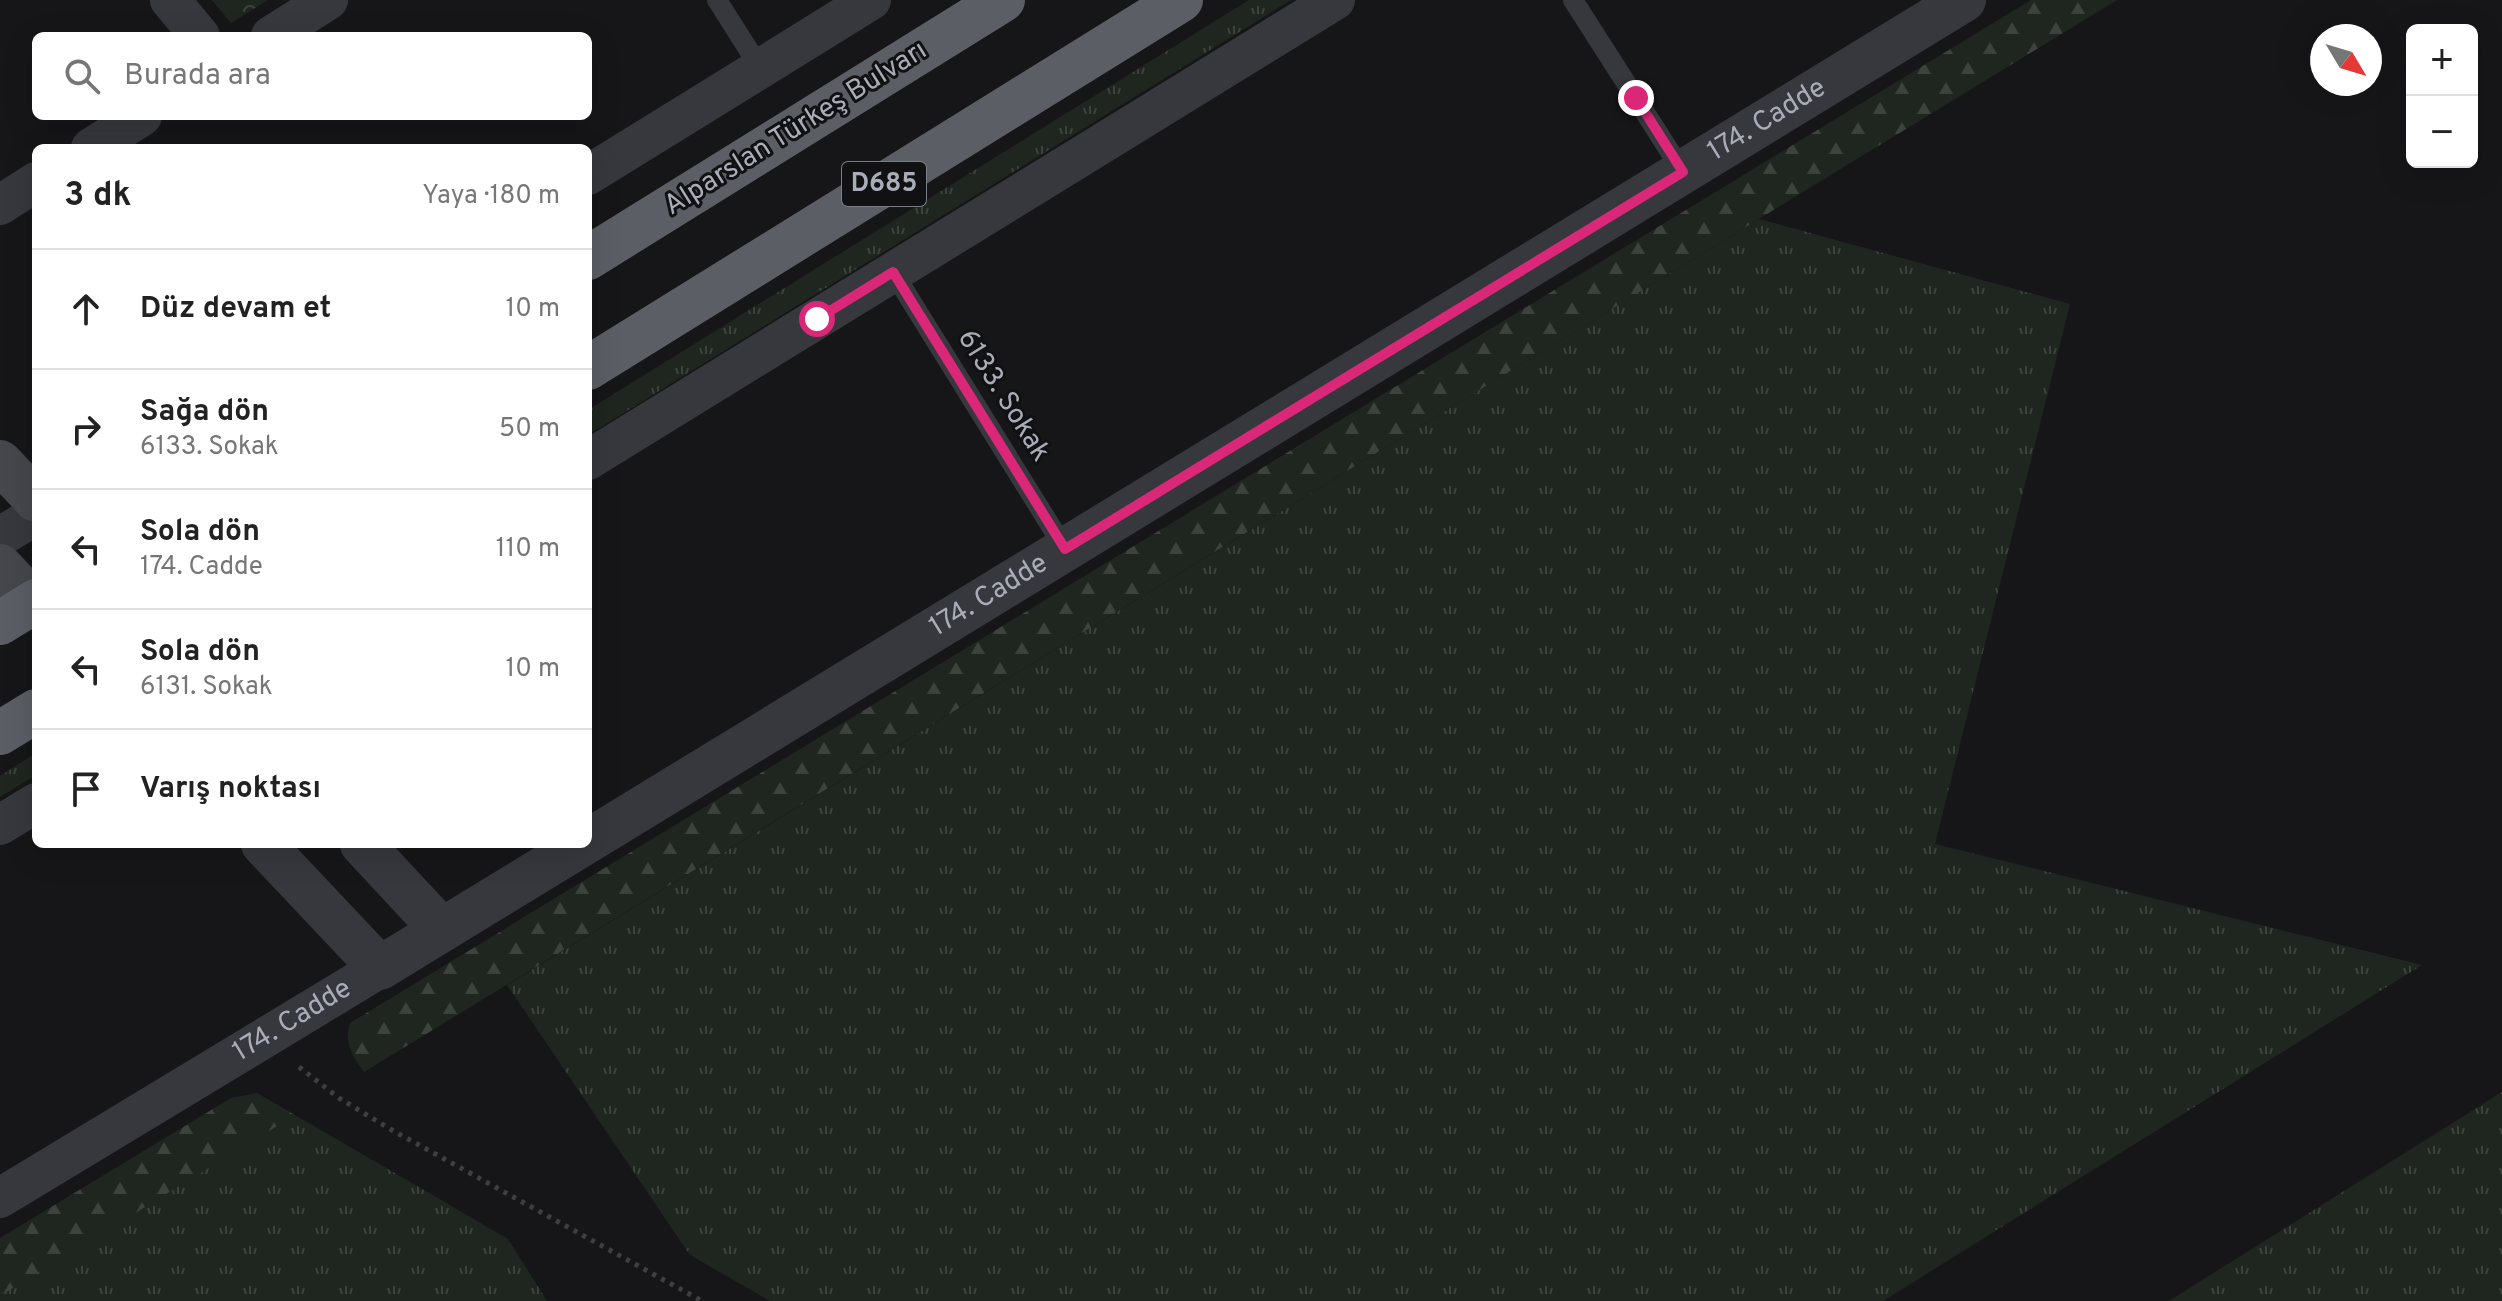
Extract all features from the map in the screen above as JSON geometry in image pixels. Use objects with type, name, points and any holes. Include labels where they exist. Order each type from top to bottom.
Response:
[{"type":"highway","name":"Alparslan Türkeş Bulvarı","points":[[592,256],[1003,0]]},
{"type":"highway","name":"D685","points":[[592,366],[1181,0]]},
{"type":"highway","points":[[0,733],[32,713]]},
{"type":"main road","points":[[0,462],[32,496]]},
{"type":"main road","points":[[0,566],[27,608]]},
{"type":"street","points":[[170,0],[197,32]]},
{"type":"street","points":[[277,32],[328,0]]},
{"type":"street","points":[[592,173],[871,0]]},
{"type":"street","points":[[592,458],[1335,0]]},
{"type":"street","name":"174. Cadde","points":[[592,838],[1964,0]]},
{"type":"street","points":[[97,144],[136,120]]},
{"type":"street","points":[[0,205],[32,185]]},
{"type":"street","points":[[0,537],[32,517]]},
{"type":"street","points":[[0,825],[32,805]]},
{"type":"street","points":[[267,848],[380,968]]},
{"type":"street","points":[[366,848],[442,930]]},
{"type":"street","name":"174. Cadde","points":[[0,1198],[576,848]]},
{"type":"lane","points":[[717,0],[760,68]]},
{"type":"lane","points":[[1573,0],[1683,172]]},
{"type":"lane","name":"6133. Sokak","points":[[893,272],[1065,549]]},
{"type":"path","points":[[267,1037],[312,1079],[339,1098],[702,1301]]},
{"type":"green space","points":[[212,0],[268,0],[231,23]]},
{"type":"green space","points":[[1249,0],[1291,0],[592,433],[592,408]]},
{"type":"green space","points":[[2031,0],[2117,0],[364,1072],[356,1060],[349,1043],[350,1023]]},
{"type":"green space","points":[[1759,219],[2070,304],[1935,844],[2422,965],[1883,1301],[770,1301],[690,1255],[507,985]]},
{"type":"green space","points":[[32,756],[32,777],[0,797],[0,776]]},
{"type":"green space","points":[[2502,1092],[2502,1301],[2169,1301],[2180,1294]]},
{"type":"green space","points":[[257,1093],[295,1115],[0,1296],[0,1238],[231,1098]]},
{"type":"green space","points":[[295,1115],[508,1239],[547,1301],[0,1301],[0,1293]]},
{"type":"route","points":[[817,319],[893,272],[1065,549],[1683,172],[1636,98]]}]
